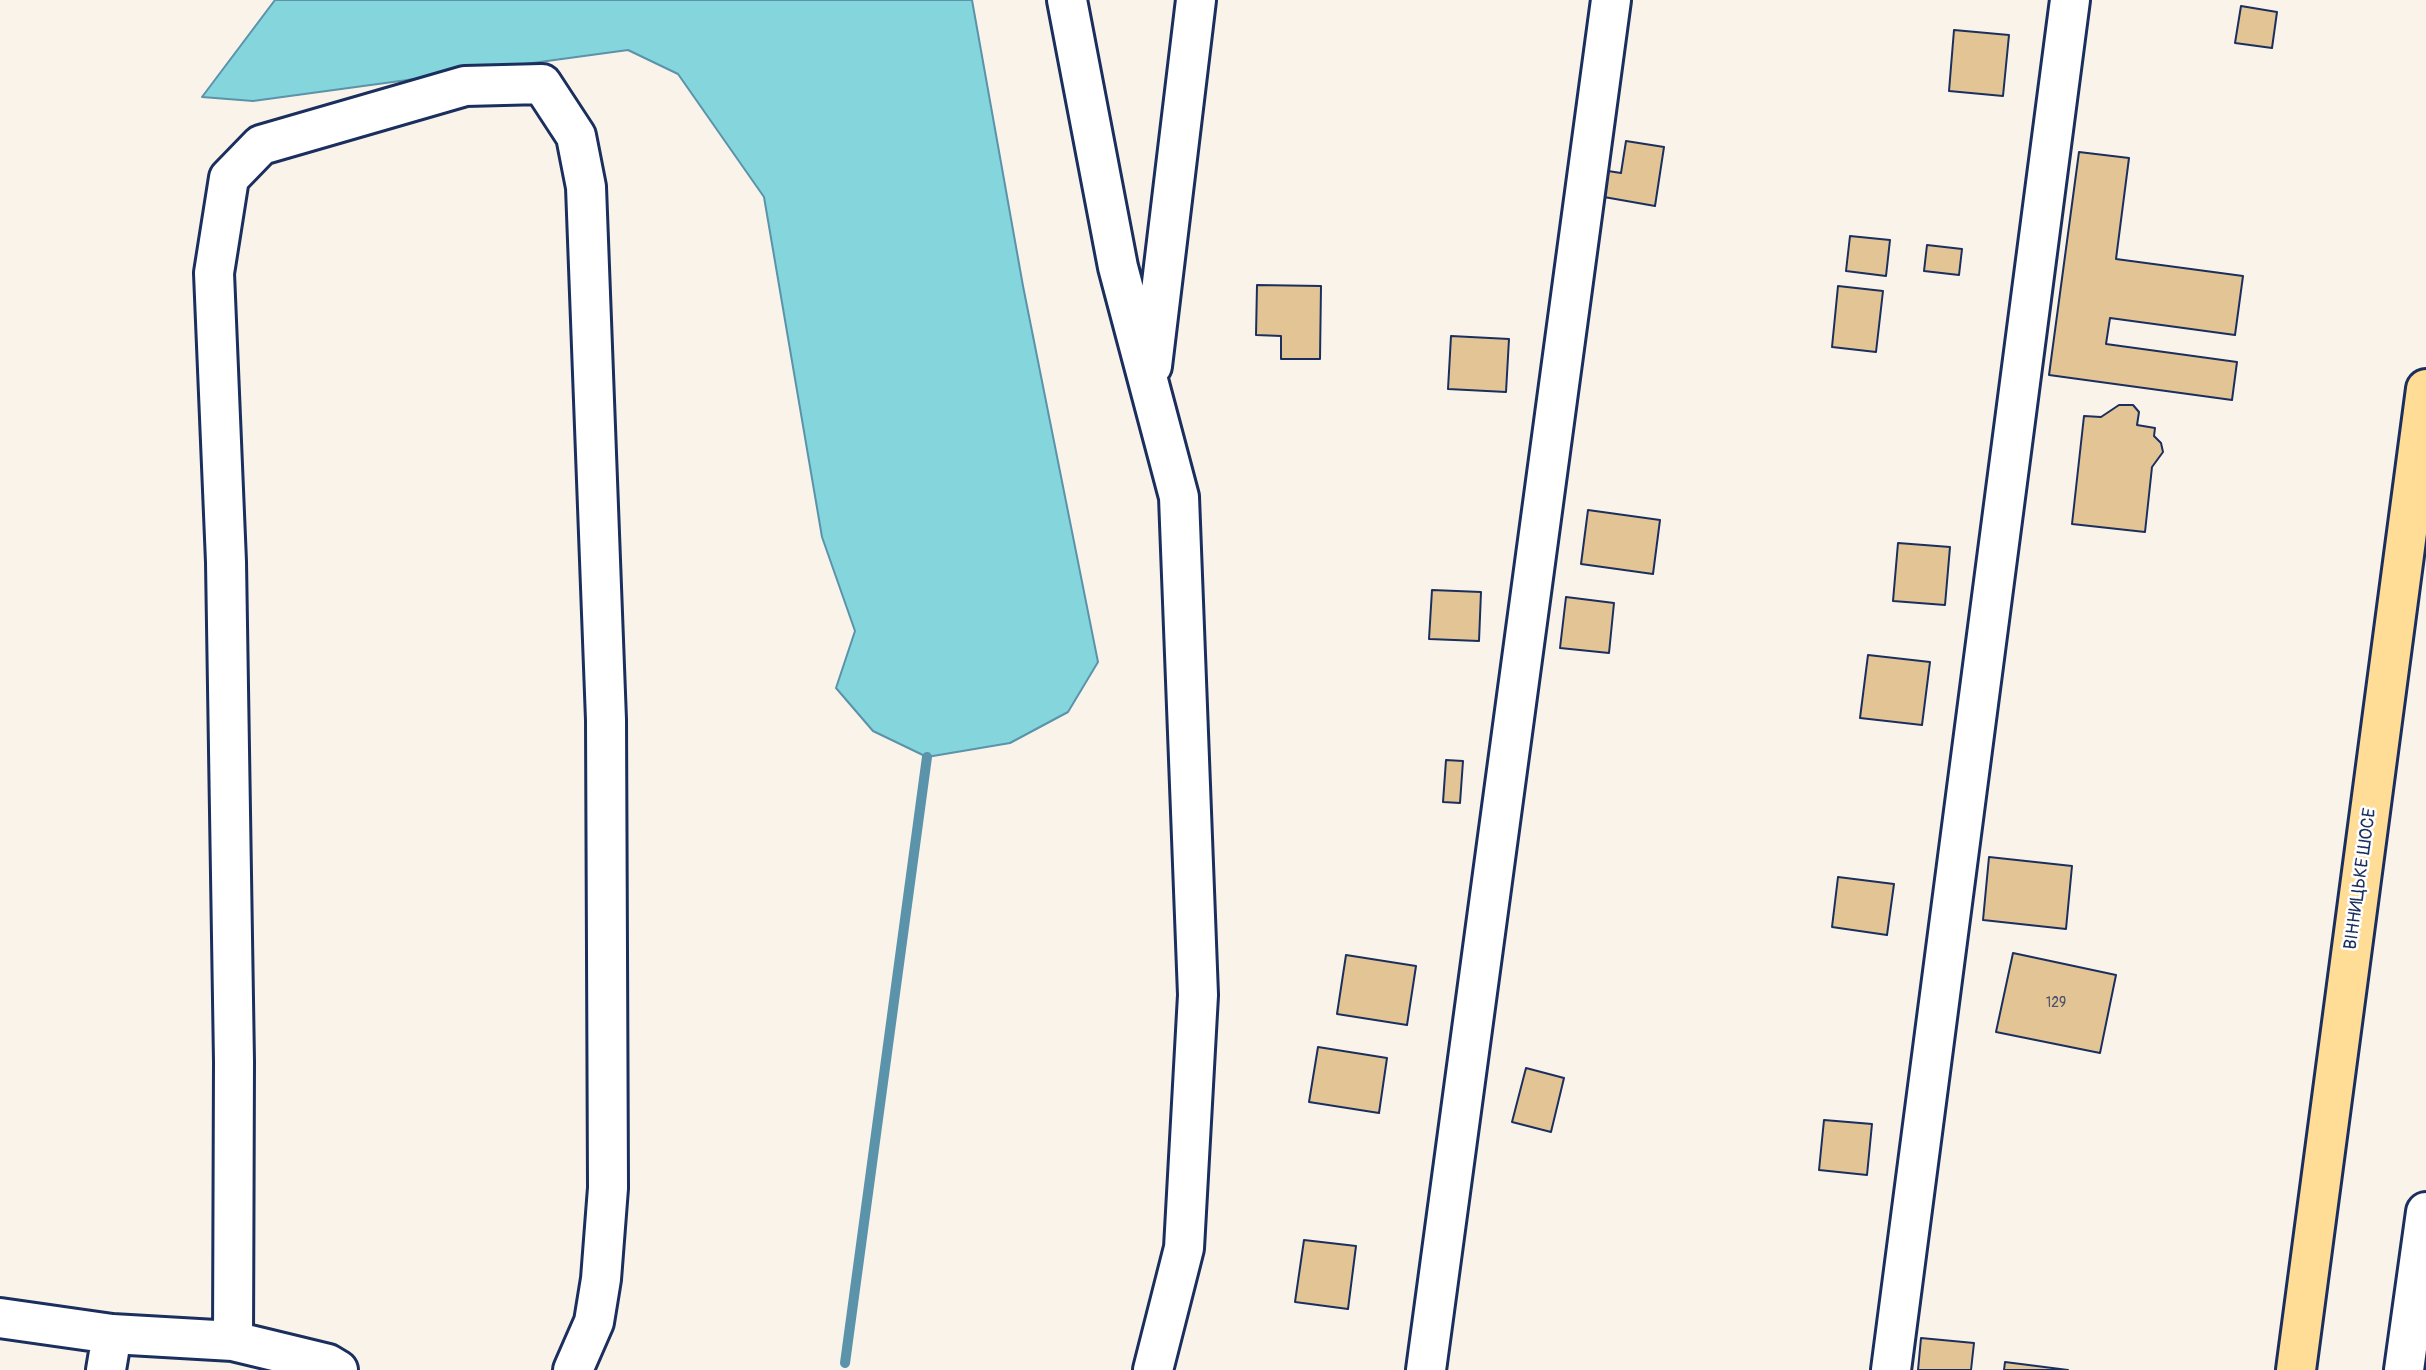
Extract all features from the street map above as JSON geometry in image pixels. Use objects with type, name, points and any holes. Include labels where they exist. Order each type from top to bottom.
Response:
[{"type":"main road","name":"ВІННИЦЬКЕ ШОСЕ","points":[[2296,1370],[2426,389]]},
{"type":"street","points":[[1067,0],[1118,267],[1179,497],[1198,995],[1184,1248],[1153,1370]]},
{"type":"street","points":[[1149,385],[1196,0]]},
{"type":"street","points":[[1426,1370],[1611,0]]},
{"type":"street","points":[[1891,1370],[2070,0]]},
{"type":"street","points":[[233,1341],[234,1062],[226,562],[214,273],[229,178],[261,145],[465,86],[542,84],[576,136],[586,187],[606,720],[608,1188],[601,1279],[594,1322],[573,1370]]},
{"type":"street","points":[[2403,1370],[2426,1212]]},
{"type":"street","points":[[0,1318],[109,1352],[233,1341],[328,1364],[338,1370]]},
{"type":"water","points":[[275,0],[972,0],[1023,286],[1098,662],[1068,712],[1010,743],[927,757],[873,731],[836,688],[855,631],[822,537],[764,197],[678,74],[628,50],[253,101],[202,97]]},
{"type":"building","points":[[2241,6],[2277,12],[2272,48],[2235,43]]},
{"type":"building","points":[[1954,30],[2009,35],[2003,96],[1949,91]]},
{"type":"building","points":[[1626,141],[1664,147],[1655,206],[1604,197],[1608,171],[1621,173]]},
{"type":"building","points":[[2079,152],[2129,158],[2116,259],[2243,276],[2235,335],[2110,318],[2106,344],[2237,362],[2232,400],[2049,375]]},
{"type":"building","points":[[1850,236],[1890,240],[1886,276],[1846,271]]},
{"type":"building","points":[[1927,245],[1962,249],[1959,275],[1924,271]]},
{"type":"building","points":[[1257,285],[1321,286],[1320,359],[1281,359],[1281,336],[1256,335]]},
{"type":"building","points":[[1838,286],[1883,291],[1876,352],[1832,347]]},
{"type":"building","points":[[1451,336],[1509,339],[1506,392],[1448,389]]},
{"type":"building","points":[[2119,405],[2133,405],[2139,412],[2137,425],[2155,428],[2154,436],[2161,443],[2163,452],[2152,467],[2145,532],[2072,524],[2084,416],[2101,417]]},
{"type":"building","points":[[1588,510],[1660,520],[1653,574],[1581,564]]},
{"type":"building","points":[[1898,543],[1950,547],[1945,605],[1893,601]]},
{"type":"building","points":[[1432,590],[1481,592],[1479,641],[1429,639]]},
{"type":"building","points":[[1566,597],[1614,603],[1609,653],[1560,648]]},
{"type":"building","points":[[1868,655],[1930,662],[1922,725],[1860,718]]},
{"type":"building","points":[[1446,760],[1463,761],[1460,803],[1443,802]]},
{"type":"building","points":[[1989,857],[2072,866],[2066,929],[1983,920]]},
{"type":"building","points":[[1838,877],[1894,884],[1887,935],[1832,927]]},
{"type":"building","points":[[2013,953],[2116,975],[2100,1053],[1996,1032]]},
{"type":"building","points":[[1346,955],[1416,966],[1407,1025],[1337,1014]]},
{"type":"building","points":[[1318,1047],[1387,1058],[1379,1113],[1309,1102]]},
{"type":"building","points":[[1526,1068],[1564,1078],[1551,1132],[1512,1122]]},
{"type":"building","points":[[1824,1120],[1872,1124],[1867,1175],[1819,1170]]},
{"type":"building","points":[[1304,1240],[1356,1246],[1348,1309],[1295,1302]]},
{"type":"building","points":[[1921,1338],[1974,1343],[1971,1370],[1918,1370]]},
{"type":"building","points":[[2005,1362],[2068,1370],[2004,1370]]},
{"type":"waterway","points":[[845,1363],[927,757]]}]
